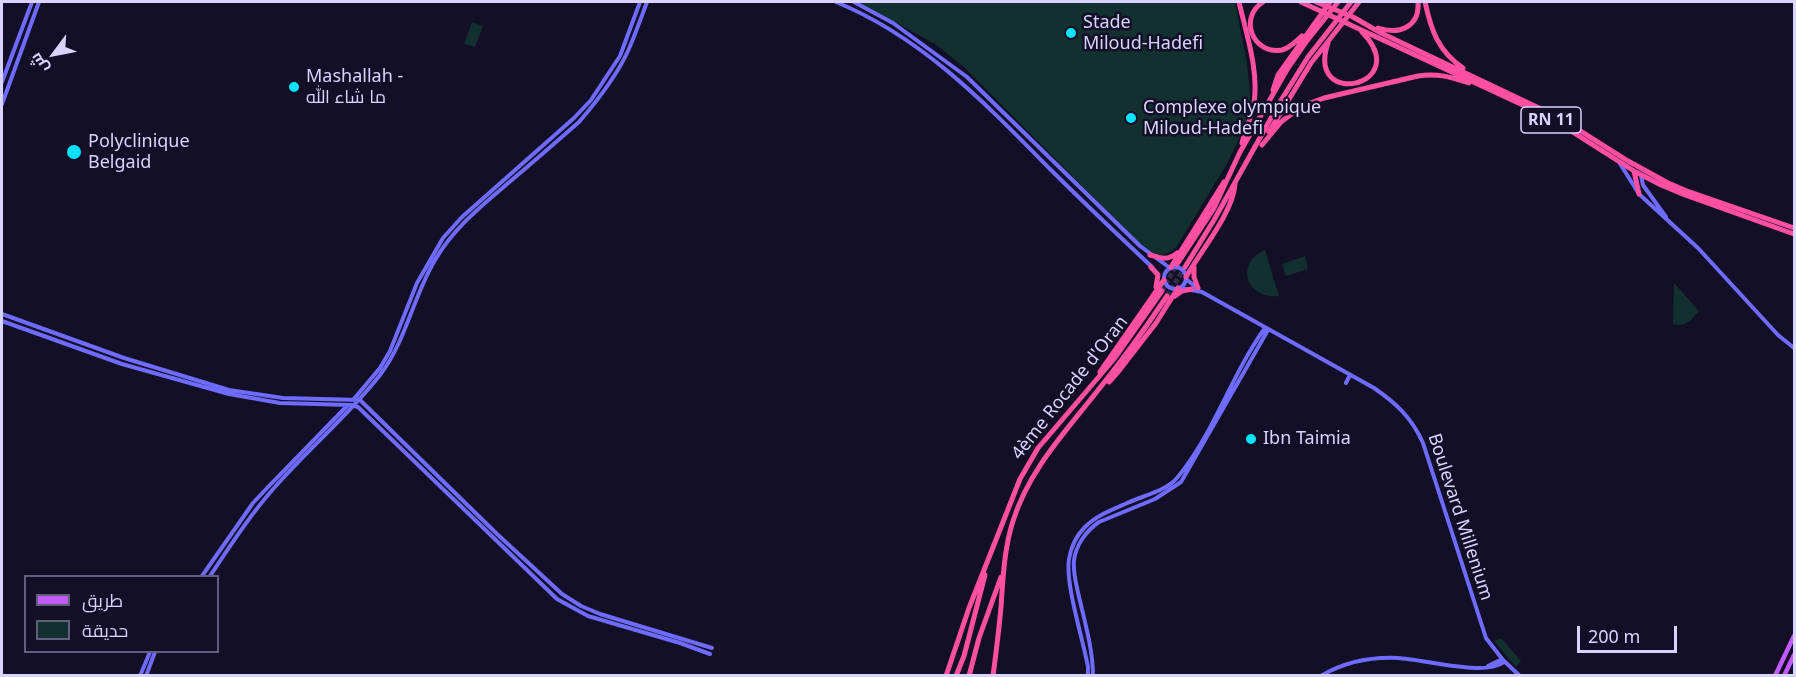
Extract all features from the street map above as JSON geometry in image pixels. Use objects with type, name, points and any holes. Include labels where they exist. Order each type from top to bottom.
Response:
[{"type":"highway","points":[[1239,2],[1252,63],[1255,91],[1240,152]]},
{"type":"highway","points":[[1263,2],[1253,10],[1250,23],[1252,35],[1260,44],[1282,50],[1293,44],[1338,2]]},
{"type":"highway","points":[[1293,2],[1304,3]]},
{"type":"highway","name":"RN 11","points":[[1316,2],[1353,17],[1560,118],[1668,183],[1794,228]]},
{"type":"highway","points":[[1173,266],[1214,208],[1240,152],[1272,94],[1318,22],[1328,2],[1353,17]]},
{"type":"highway","points":[[1185,267],[1308,57],[1350,6],[1359,2]]},
{"type":"highway","points":[[1365,24],[1387,31],[1401,30],[1414,19],[1418,2]]},
{"type":"highway","points":[[1425,2],[1432,30],[1439,46],[1451,60],[1476,78]]},
{"type":"highway","name":"RN 11","points":[[1304,3],[1571,130],[1641,175],[1685,195],[1794,234]]},
{"type":"highway","points":[[1262,145],[1300,81],[1338,29],[1350,6]]},
{"type":"highway","points":[[1272,94],[1278,75],[1310,28]]},
{"type":"highway","points":[[1329,40],[1325,60],[1329,74],[1344,84],[1361,82],[1372,73],[1376,55],[1370,41],[1359,29]]},
{"type":"highway","points":[[1248,159],[1285,118],[1302,106],[1324,98],[1433,74],[1450,77],[1499,94]]},
{"type":"highway","points":[[1634,171],[1639,194]]},
{"type":"highway","points":[[1173,266],[1230,173]]},
{"type":"highway","points":[[1186,278],[1233,199],[1236,182]]},
{"type":"highway","points":[[1150,255],[1168,259],[1181,250]]},
{"type":"highway","points":[[1169,299],[1182,291],[1197,290],[1193,274],[1195,261]]},
{"type":"highway","points":[[1151,267],[1158,275],[1158,291]]},
{"type":"highway","name":"4ème Rocade d'Oran","points":[[946,675],[1010,500],[1032,457],[1114,359],[1164,279]]},
{"type":"highway","name":"4ème Rocade d'Oran","points":[[993,675],[1004,572],[1012,523],[1023,495],[1048,453],[1179,288]]},
{"type":"highway","points":[[956,675],[964,656],[990,555]]},
{"type":"highway","points":[[969,675],[979,638],[1004,572]]},
{"type":"main road","points":[[2,82],[32,2]]},
{"type":"main road","points":[[2,104],[39,2]]},
{"type":"main road","points":[[203,575],[253,503],[355,399],[380,368],[390,351],[417,283],[443,238],[462,217],[574,118],[591,100],[620,56],[640,2]]},
{"type":"main road","points":[[211,575],[260,503],[355,406],[382,372],[394,353],[424,280],[452,236],[470,217],[579,122],[593,106],[620,66],[648,2]]},
{"type":"main road","points":[[836,2],[915,45],[946,69],[976,94],[1164,279],[1168,286],[1197,290]]},
{"type":"main road","points":[[854,2],[885,18],[917,39],[967,77],[1150,255],[1181,269],[1186,278],[1184,284],[1179,288]]},
{"type":"main road","points":[[915,45],[917,39]]},
{"type":"main road","points":[[1619,162],[1639,194],[1698,248],[1778,335],[1794,348]]},
{"type":"main road","points":[[1641,175],[1643,185],[1665,212],[1666,218]]},
{"type":"main road","points":[[1164,279],[1165,272],[1173,266]]},
{"type":"main road","name":"Boulevard Millenium","points":[[1186,278],[1197,290],[1374,388],[1396,403],[1417,429],[1427,455],[1486,638],[1509,667],[1520,675]]},
{"type":"main road","points":[[2,314],[124,358],[229,390],[283,398],[360,400],[562,594],[600,614],[712,648]]},
{"type":"main road","points":[[2,321],[139,369],[229,394],[280,403],[355,406],[557,599],[588,616],[710,654]]},
{"type":"main road","points":[[1088,675],[1069,574],[1070,557],[1076,538],[1086,525],[1095,519],[1174,482],[1192,457],[1229,388],[1266,329]]},
{"type":"main road","points":[[1093,675],[1089,642],[1073,572],[1074,558],[1080,544],[1092,527],[1099,522],[1155,499],[1181,482],[1207,439],[1266,329]]},
{"type":"main road","points":[[1346,383],[1350,375]]},
{"type":"main road","points":[[1775,675],[1794,636]]},
{"type":"main road","points":[[1493,665],[1494,649]]},
{"type":"main road","points":[[140,675],[149,653]]},
{"type":"main road","points":[[146,675],[154,653]]},
{"type":"main road","points":[[1784,675],[1794,655]]},
{"type":"main road","points":[[1321,675],[1352,663],[1392,658],[1414,659],[1467,668],[1501,665],[1504,661]]},
{"type":"main road","points":[[1493,665],[1509,667]]},
{"type":"green space","name":"Complexe olympique Miloud-Hadefi","points":[[858,2],[1235,2],[1247,63],[1251,105],[1243,130],[1228,162],[1177,246],[1163,255],[1157,254],[1139,243],[964,67],[935,44]]},
{"type":"green space","points":[[472,22],[483,26],[475,47],[464,44]]},
{"type":"green space","points":[[1265,250],[1279,296],[1268,296],[1259,292],[1252,287],[1248,279],[1247,271],[1250,263],[1255,256]]},
{"type":"green space","points":[[1305,256],[1308,269],[1286,276],[1282,264]]},
{"type":"green space","points":[[1674,283],[1699,311],[1682,325],[1673,324]]},
{"type":"green space","points":[[1501,638],[1521,661],[1516,667],[1494,641]]},
{"type":"tunnel","points":[[1162,291],[1177,264]]},
{"type":"tunnel","points":[[1167,296],[1185,267]]},
{"type":"place","name":"Stade Miloud-Hadefi","points":[[1071,33]]},
{"type":"place","name":"Mashallah - ما شاء الله","points":[[294,87]]},
{"type":"place","name":"Complexe olympique Miloud-Hadefi","points":[[1131,118]]},
{"type":"place","name":"Polyclinique Belgaid","points":[[74,152]]},
{"type":"place","name":"Ibn Taimia","points":[[1251,439]]}]
